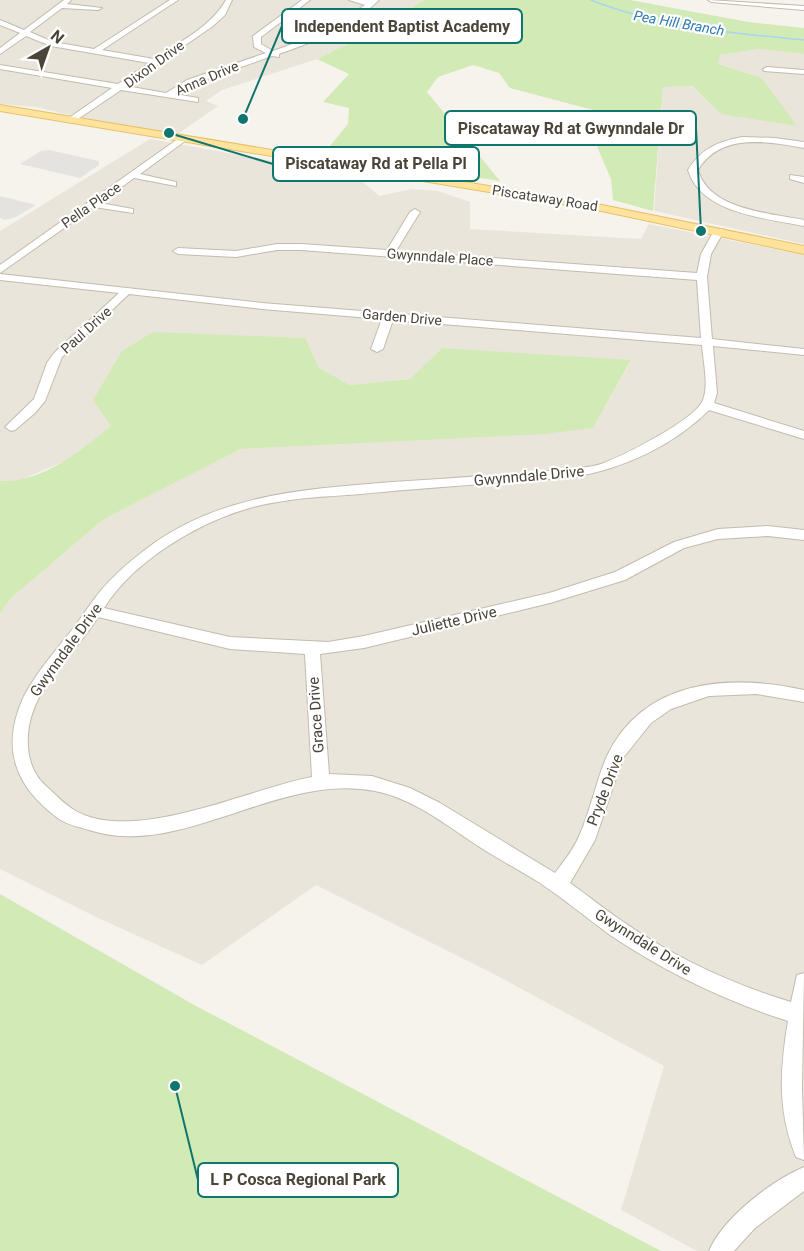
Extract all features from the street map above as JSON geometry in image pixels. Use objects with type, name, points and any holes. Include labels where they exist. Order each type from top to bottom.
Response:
[{"type":"main road","name":"Piscataway Road","points":[[0,108],[582,204],[804,250]]},
{"type":"street","points":[[96,51],[175,0]]},
{"type":"street","name":"Dixon Drive","points":[[72,120],[210,24],[222,13],[229,0]]},
{"type":"street","points":[[285,59],[257,45],[257,36],[307,0]]},
{"type":"street","points":[[352,0],[374,2]]},
{"type":"street","points":[[711,0],[804,8]]},
{"type":"street","name":"Anna Drive","points":[[166,96],[190,82],[324,35],[374,2]]},
{"type":"street","points":[[0,52],[65,3],[98,9]]},
{"type":"street","points":[[0,22],[51,44],[156,62]]},
{"type":"street","points":[[0,67],[195,100]]},
{"type":"street","points":[[767,69],[804,73]]},
{"type":"street","name":"Pella Place","points":[[0,270],[182,139]]},
{"type":"street","points":[[804,145],[766,139],[732,142],[714,147],[703,154],[693,170],[694,179],[698,185],[722,202],[741,209],[804,223]]},
{"type":"street","points":[[133,175],[173,184]]},
{"type":"street","points":[[793,177],[804,180]]},
{"type":"street","points":[[92,204],[130,210]]},
{"type":"street","points":[[390,253],[415,212]]},
{"type":"street","points":[[719,231],[706,254],[702,277],[711,386],[707,405],[804,435]]},
{"type":"street","name":"Gwynndale Place","points":[[178,251],[236,254],[277,247],[294,247],[702,277]]},
{"type":"street","name":"Garden Drive","points":[[0,277],[86,285],[125,292],[707,341],[804,352]]},
{"type":"street","name":"Paul Drive","points":[[11,427],[40,400],[45,392],[56,357],[77,334],[112,306],[125,292]]},
{"type":"street","points":[[376,349],[389,316]]},
{"type":"street","name":"Gwynndale Drive","points":[[707,405],[696,416],[646,449],[603,468],[574,473],[317,493],[239,506],[194,526],[148,555],[113,585],[34,692],[21,723],[20,748],[25,772],[45,799],[80,821],[107,829],[149,829],[219,811],[289,786],[321,780],[371,783],[407,795],[458,822],[558,885],[621,931],[685,970],[745,997],[802,1015]]},
{"type":"street","name":"Juliette Drive","points":[[95,611],[230,643],[312,649],[364,642],[550,598],[620,576],[679,545],[718,534],[768,531],[804,535]]},
{"type":"street","name":"Grace Drive","points":[[312,649],[321,780]]},
{"type":"street","name":"Pryde Drive","points":[[558,885],[586,841],[614,759],[635,729],[657,708],[710,688],[736,686],[804,696]]},
{"type":"street","points":[[804,982],[802,1015],[789,1080],[791,1103],[804,1149]]},
{"type":"street","points":[[721,1251],[726,1242],[747,1220],[804,1178]]},
{"type":"shaded area","points":[[0,0],[424,0],[372,32],[317,59],[222,90],[206,101],[218,106],[172,138],[35,107],[0,104]]},
{"type":"shaded area","points":[[759,49],[804,54],[804,244],[654,211],[663,87],[691,86],[721,114],[762,78],[718,64],[720,55]]},
{"type":"shaded area","points":[[150,139],[356,176],[379,196],[412,189],[438,191],[470,202],[470,229],[641,239],[649,224],[804,255],[804,1251],[697,1251],[621,1210],[664,1066],[492,973],[316,885],[202,965],[98,918],[0,869],[0,614],[11,598],[104,519],[241,449],[593,428],[631,361],[442,348],[410,379],[350,385],[319,368],[112,426],[69,459],[16,482],[0,481],[0,231]]},
{"type":"shaded area","points":[[49,150],[99,161],[99,165],[80,178],[20,164],[41,151]]},
{"type":"shaded area","points":[[0,196],[36,205],[16,217],[5,220],[0,218]]},
{"type":"green space","points":[[424,0],[630,0],[748,22],[804,28],[804,54],[759,49],[720,55],[718,64],[762,78],[797,126],[721,114],[692,86],[663,87],[653,211],[613,200],[611,179],[598,149],[593,110],[510,88],[499,73],[473,65],[438,77],[427,92],[500,181],[324,153],[348,124],[349,108],[323,102],[349,74],[317,59],[372,32]]},
{"type":"green space","points":[[153,332],[305,338],[319,368],[350,385],[410,379],[442,348],[631,360],[593,428],[544,434],[241,449],[104,519],[11,598],[0,614],[0,481],[31,477],[60,464],[111,426],[93,400],[122,351]]},
{"type":"green space","points":[[0,894],[196,1006],[661,1251],[0,1251]]},
{"type":"waterway","name":"Pea Hill Branch","points":[[591,0],[669,23],[804,40]]},
{"type":"place","name":"Independent Baptist Academy","points":[[243,119]]},
{"type":"place","name":"Piscataway Rd at Pella Pl","points":[[169,133]]},
{"type":"place","name":"Piscataway Rd at Gwynndale Dr","points":[[701,231]]},
{"type":"place","name":"L P Cosca Regional Park","points":[[175,1086]]}]
